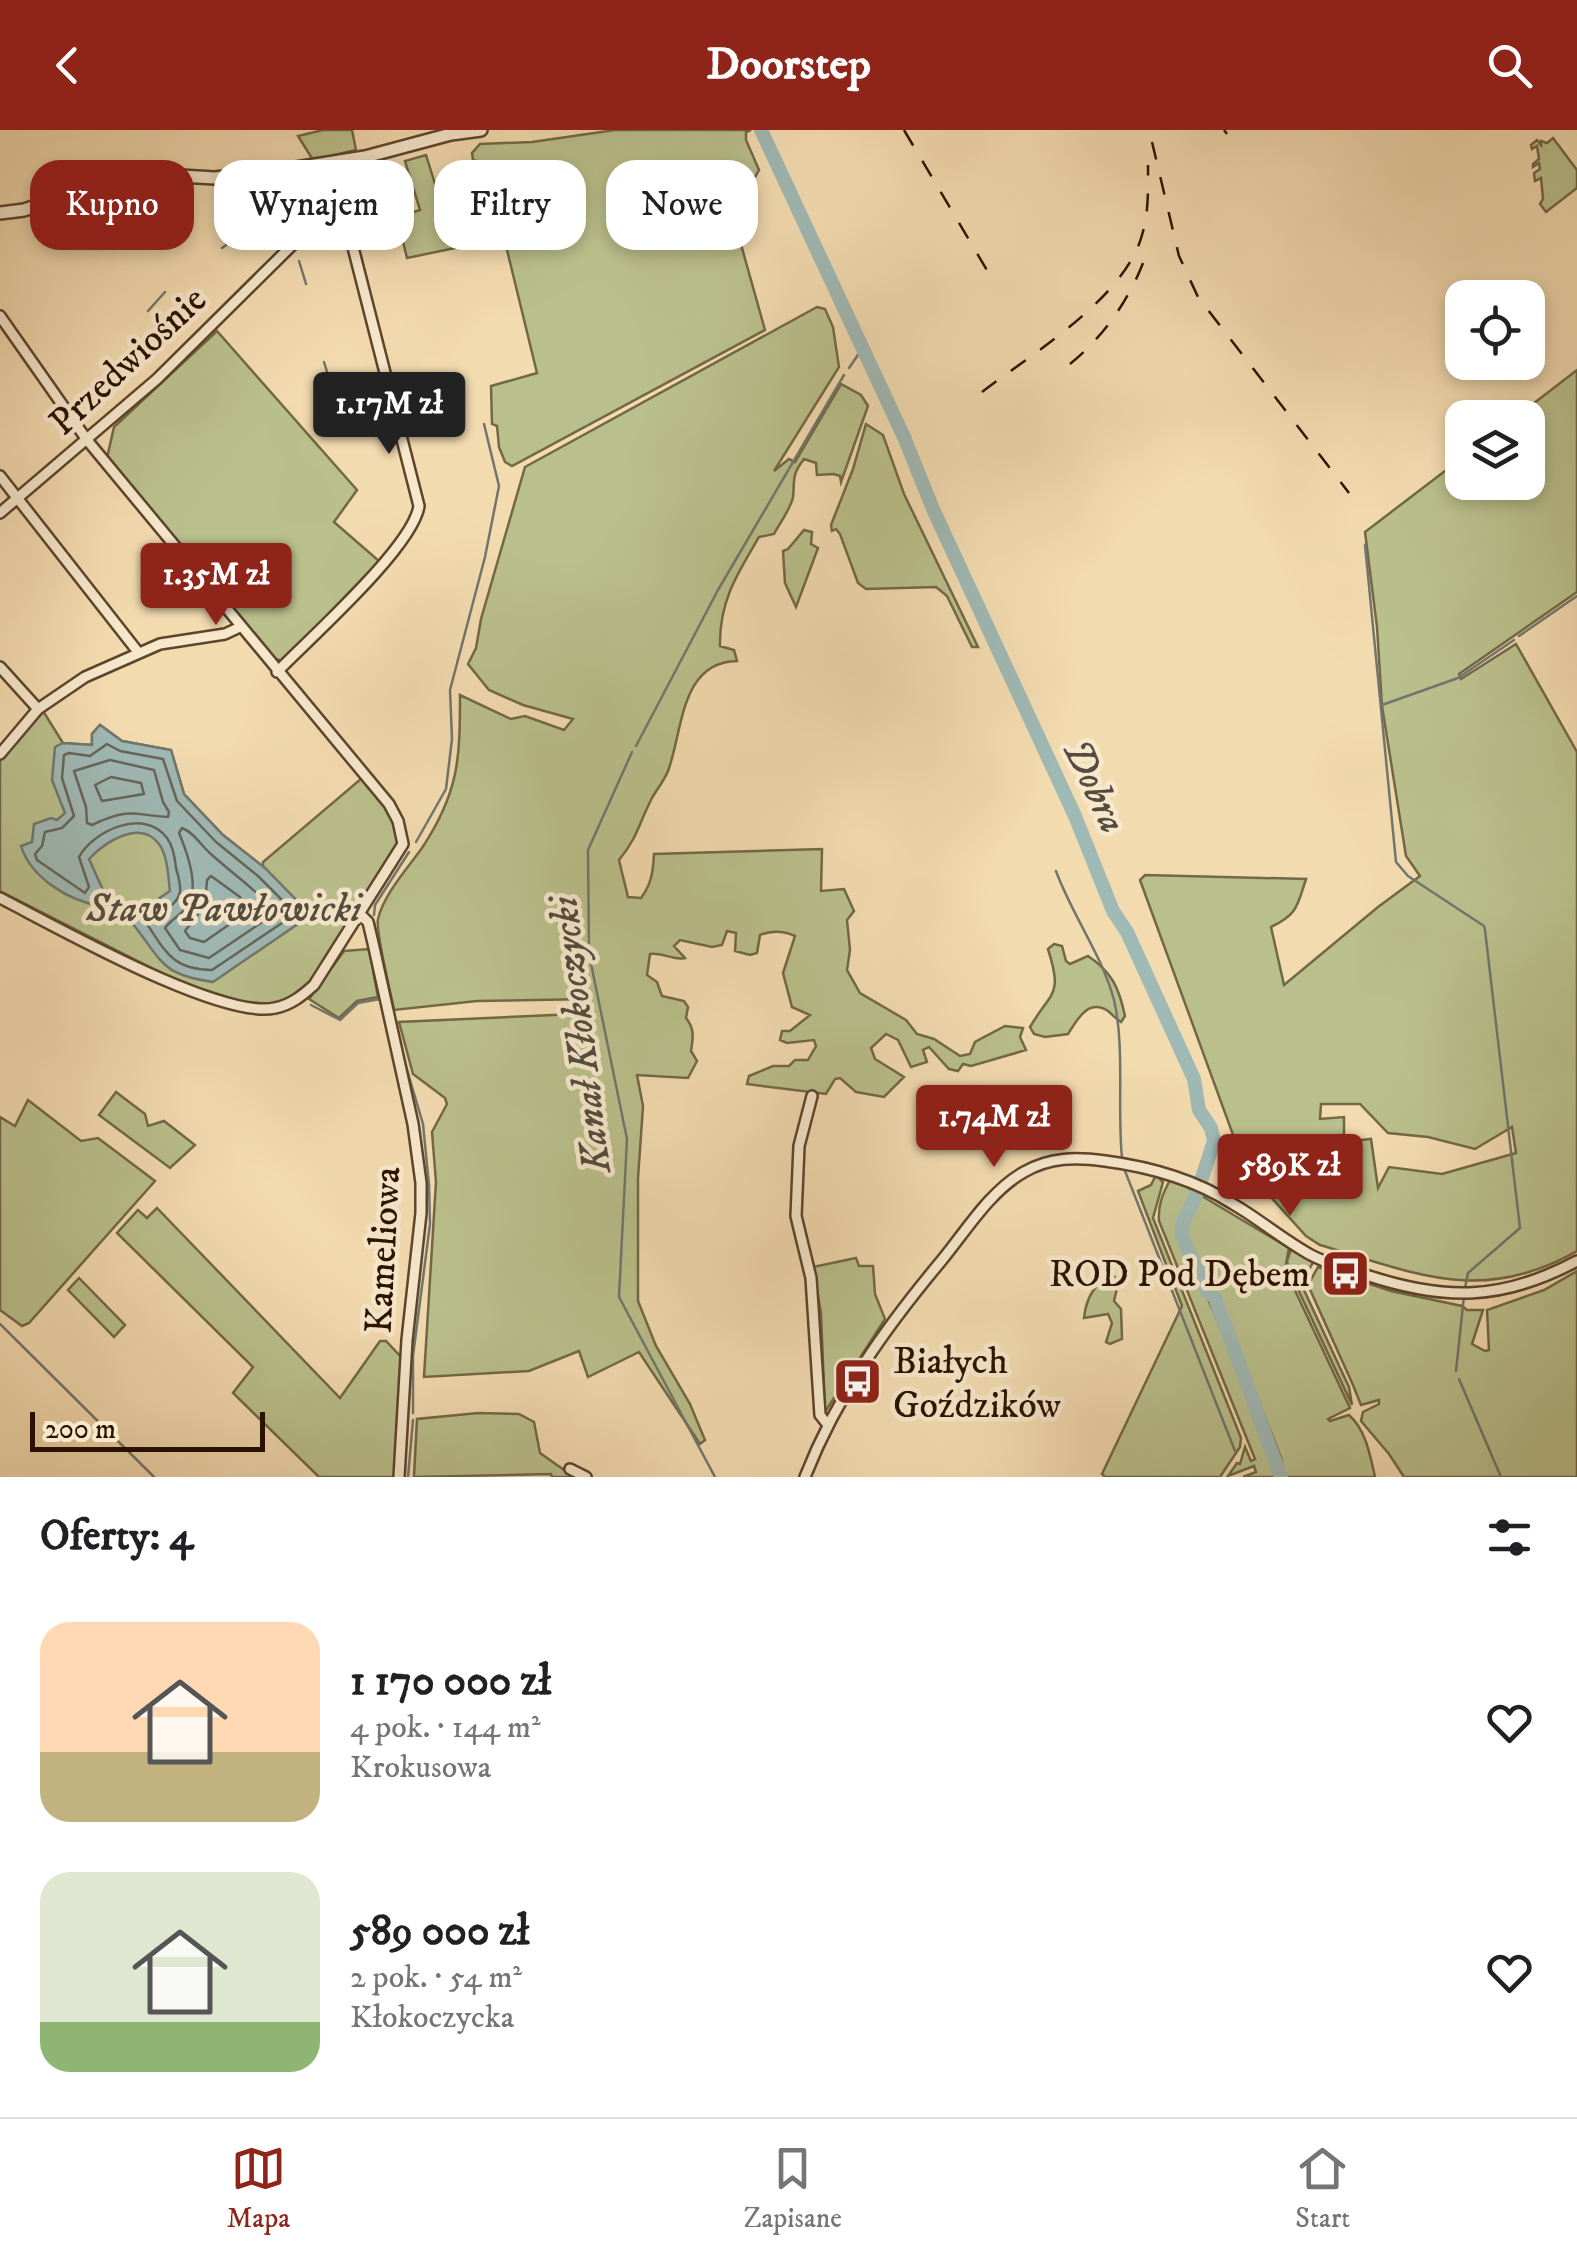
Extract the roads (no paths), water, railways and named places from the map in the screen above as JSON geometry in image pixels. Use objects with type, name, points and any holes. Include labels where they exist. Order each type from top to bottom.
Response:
[{"type":"street","points":[[0,214],[134,175],[216,178],[365,157],[481,130]]},
{"type":"street","name":"Przedwiośnie","points":[[0,513],[157,379],[287,250]]},
{"type":"street","points":[[277,672],[388,557],[412,527],[419,506],[354,250]]},
{"type":"street","points":[[0,316],[86,440],[377,790],[398,821],[404,844],[314,985],[297,999],[263,1009],[192,992],[0,898]]},
{"type":"street","points":[[0,476],[138,652]]},
{"type":"street","points":[[0,754],[38,709],[72,684],[138,652],[185,638],[225,634],[240,627]]},
{"type":"street","points":[[0,667],[38,709]]},
{"type":"street","name":"Kameliowa","points":[[361,915],[368,922],[373,943],[421,1183],[399,1477]]},
{"type":"street","points":[[812,1096],[799,1146],[796,1216],[811,1278],[820,1415],[828,1425]]},
{"type":"street","points":[[806,1477],[855,1375],[891,1322],[990,1202],[1020,1174],[1049,1162],[1085,1158],[1186,1180],[1208,1189],[1318,1259],[1416,1291],[1472,1294],[1548,1276],[1577,1261]]},
{"type":"street","points":[[570,1468],[586,1477]]},
{"type":"water","name":"Staw Pawłowicki","points":[[100,725],[122,741],[171,750],[184,794],[311,915],[213,982],[172,970],[132,923],[137,913],[170,891],[164,854],[151,837],[142,833],[122,836],[89,859],[103,890],[111,898],[101,906],[76,899],[42,878],[21,846],[32,842],[34,824],[57,820],[65,813],[52,780],[55,747],[63,743],[92,745],[92,734]]},
{"type":"waterway","name":"Dobra","points":[[761,130],[1075,816],[1113,911],[1127,932],[1194,1079],[1199,1110],[1214,1141],[1182,1225],[1182,1236],[1206,1290],[1215,1298],[1281,1477]]},
{"type":"waterway","points":[[299,261],[306,284]]},
{"type":"waterway","points":[[148,311],[165,292]]},
{"type":"waterway","name":"Kanał Kłokoczycki","points":[[849,368],[862,349]]},
{"type":"waterway","points":[[324,362],[334,395],[354,416]]},
{"type":"waterway","name":"Kanał Kłokoczycki","points":[[636,746],[718,590],[844,375]]},
{"type":"waterway","points":[[416,842],[446,789],[452,739],[450,690],[499,486],[484,424]]},
{"type":"waterway","points":[[1365,545],[1396,862],[1408,876],[1485,930],[1520,1228],[1468,1273],[1465,1288]]},
{"type":"waterway","points":[[1519,636],[1577,596]]},
{"type":"waterway","points":[[1382,705],[1458,678],[1514,640]]},
{"type":"waterway","name":"Kanał Kłokoczycki","points":[[632,752],[588,850],[589,954],[627,1139],[619,1297],[715,1477]]},
{"type":"waterway","points":[[374,915],[375,905],[409,852]]},
{"type":"waterway","points":[[1056,871],[1114,1000],[1119,1037],[1122,1158]]},
{"type":"waterway","points":[[374,922],[378,945]]},
{"type":"waterway","points":[[311,1005],[340,1020],[358,1003],[380,999]]},
{"type":"waterway","points":[[400,1046],[423,1124],[429,1185],[430,1224],[413,1356],[413,1413]]},
{"type":"waterway","points":[[1125,1171],[1235,1451]]},
{"type":"waterway","points":[[1456,1371],[1464,1296]]},
{"type":"waterway","points":[[0,1324],[154,1477]]},
{"type":"waterway","points":[[1459,1379],[1501,1477]]},
{"type":"waterway","points":[[408,1477],[413,1420]]},
{"type":"railway","points":[[904,130],[991,277]]},
{"type":"railway","points":[[1224,130],[1227,134]]},
{"type":"railway","points":[[1152,142],[1179,256],[1198,297],[1349,493]]},
{"type":"railway","points":[[982,392],[1051,342],[1117,281],[1142,235],[1148,165]]},
{"type":"railway","points":[[1070,364],[1113,318],[1143,263]]},
{"type":"place","name":"ROD Pod Dębem","points":[[1345,1273]]},
{"type":"place","name":"Białych Goździków","points":[[858,1382]]}]
